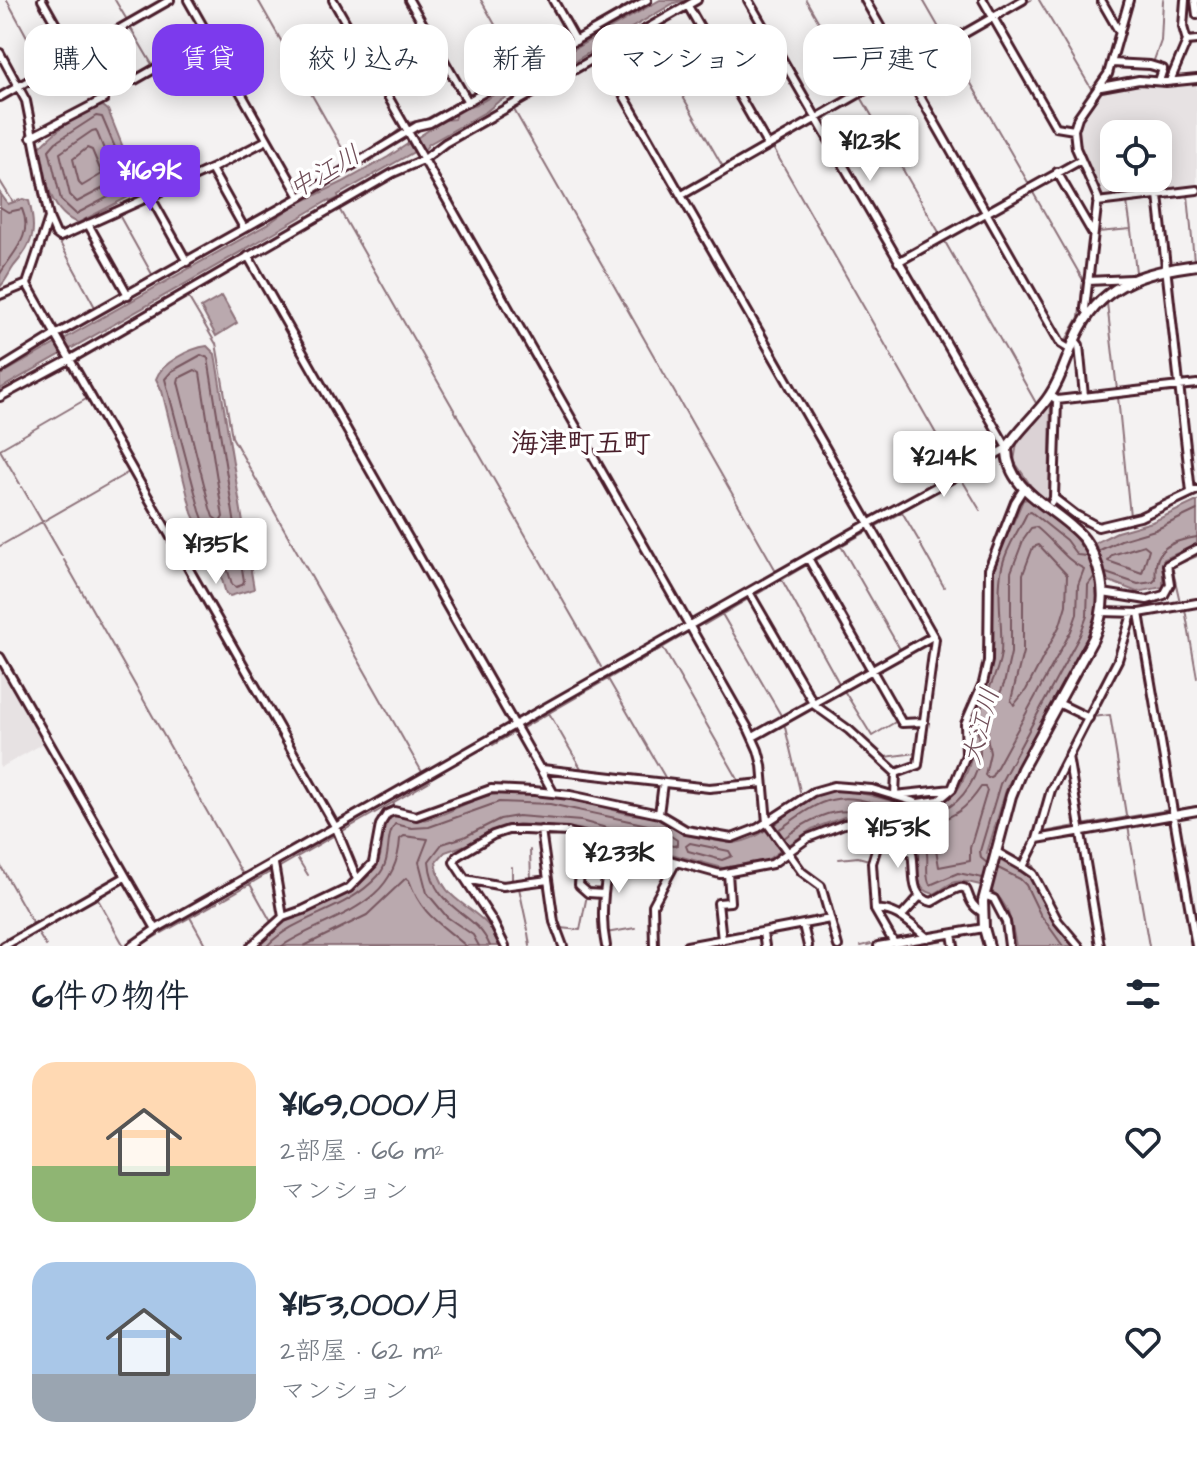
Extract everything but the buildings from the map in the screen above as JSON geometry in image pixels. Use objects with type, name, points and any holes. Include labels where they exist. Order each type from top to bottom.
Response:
[{"type":"main road","points":[[989,946],[982,912],[994,853],[1011,796],[1022,769],[1093,639],[1103,591],[1095,559],[1079,534],[1024,488],[1009,463],[1007,448],[1054,397],[1075,340],[1089,314],[1111,292],[1131,279],[1166,269],[1197,265]]},
{"type":"street","points":[[42,0],[56,24]]},
{"type":"street","points":[[128,24],[170,0]]},
{"type":"street","points":[[188,0],[201,24]]},
{"type":"street","points":[[333,0],[753,737],[758,750],[768,824],[802,872],[821,886],[837,945]]},
{"type":"street","points":[[409,0],[468,102]]},
{"type":"street","points":[[553,0],[566,24]]},
{"type":"street","points":[[576,41],[647,0]]},
{"type":"street","points":[[655,24],[697,0]]},
{"type":"street","points":[[132,946],[156,929],[1007,448],[748,0]]},
{"type":"street","points":[[865,0],[879,24]]},
{"type":"street","points":[[983,0],[1056,127],[1074,130]]},
{"type":"street","points":[[971,30],[1023,0]]},
{"type":"street","points":[[1101,0],[1120,33]]},
{"type":"street","points":[[1089,314],[1085,309],[1098,198],[1074,142],[1074,130],[1078,117],[1101,87],[1112,63],[1129,0]]},
{"type":"street","points":[[1170,81],[1187,41],[1183,27],[1185,0]]},
{"type":"street","points":[[1195,0],[1197,15]]},
{"type":"street","points":[[688,6],[768,146]]},
{"type":"street","points":[[1187,41],[1197,40]]},
{"type":"street","points":[[0,53],[26,101],[49,218],[60,237],[211,169],[267,140]]},
{"type":"street","points":[[0,397],[592,59]]},
{"type":"street","points":[[1112,63],[1150,65],[1163,69],[1159,81]]},
{"type":"street","points":[[1101,87],[1139,80],[1197,79]]},
{"type":"street","points":[[0,97],[24,83]]},
{"type":"street","points":[[31,137],[104,99],[103,96]]},
{"type":"street","points":[[242,96],[300,197]]},
{"type":"street","points":[[0,369],[407,132],[479,96]]},
{"type":"street","points":[[624,96],[935,639],[918,765],[896,773]]},
{"type":"street","points":[[682,195],[856,96]]},
{"type":"street","points":[[920,96],[1061,344],[1071,350]]},
{"type":"street","points":[[898,262],[1081,160]]},
{"type":"street","points":[[211,169],[244,228]]},
{"type":"street","points":[[1057,172],[1093,234]]},
{"type":"street","points":[[1097,202],[1197,190]]},
{"type":"street","points":[[1054,498],[1098,527],[1140,517],[1194,491],[1158,195]]},
{"type":"street","points":[[150,196],[187,262]]},
{"type":"street","points":[[49,218],[27,284],[336,828],[357,879]]},
{"type":"street","points":[[88,224],[128,295]]},
{"type":"street","points":[[248,256],[553,792]]},
{"type":"street","points":[[1088,281],[1131,279]]},
{"type":"street","points":[[0,295],[27,284]]},
{"type":"street","points":[[1075,340],[1079,345],[1084,396]]},
{"type":"street","points":[[1048,508],[1054,498],[1054,397],[1197,384]]},
{"type":"street","points":[[251,946],[283,917],[328,900],[349,888],[373,863],[380,825],[390,812],[424,814],[491,789],[553,792],[659,814],[686,830],[722,838],[732,838],[768,824],[813,792],[834,786],[872,789],[907,801],[929,803],[939,800],[952,789],[966,755],[965,724],[983,683],[988,661],[989,569],[1015,502],[1024,488]]},
{"type":"street","points":[[1103,591],[1147,600],[1164,595],[1170,589],[1168,563],[1197,549]]},
{"type":"street","points":[[808,558],[902,723],[924,722]]},
{"type":"street","points":[[749,592],[813,704],[849,730],[896,773]]},
{"type":"street","points":[[1101,612],[1136,613],[1197,603]]},
{"type":"street","points":[[1023,867],[1037,839],[1051,790],[1118,660],[1136,613]]},
{"type":"street","points":[[1136,613],[1196,946]]},
{"type":"street","points":[[753,737],[933,636]]},
{"type":"street","points":[[0,657],[156,929]]},
{"type":"street","points":[[1058,703],[1089,718]]},
{"type":"street","points":[[1068,756],[1100,946]]},
{"type":"street","points":[[542,769],[709,788],[763,783]]},
{"type":"street","points":[[895,795],[896,773]]},
{"type":"street","points":[[659,814],[663,783]]},
{"type":"street","points":[[1037,839],[1197,811]]},
{"type":"street","points":[[505,946],[454,862],[457,856],[508,830],[568,832],[712,872],[728,873],[766,866],[822,831],[856,823],[891,837],[912,853],[913,881],[924,900],[932,902],[957,887],[964,888],[970,894],[975,909],[982,912]]},
{"type":"street","points":[[541,830],[554,922],[563,946]]},
{"type":"street","points":[[881,834],[872,863],[875,910],[894,943]]},
{"type":"street","points":[[594,839],[580,873],[579,885],[588,893],[604,894]]},
{"type":"street","points":[[606,946],[602,917],[614,844]]},
{"type":"street","points":[[994,853],[1033,874],[1058,921],[1079,946]]},
{"type":"street","points":[[654,946],[653,905],[676,862]]},
{"type":"street","points":[[274,864],[283,917]]},
{"type":"street","points":[[722,940],[718,903],[730,902],[728,873]]},
{"type":"street","points":[[4,946],[125,877]]},
{"type":"street","points":[[464,879],[503,886],[548,880]]},
{"type":"street","points":[[986,894],[994,899],[1006,922],[1009,946]]},
{"type":"street","points":[[901,917],[920,896]]},
{"type":"street","points":[[875,910],[883,909],[901,917],[928,938]]},
{"type":"street","points":[[687,946],[830,919]]},
{"type":"street","points":[[803,925],[808,946]]},
{"type":"street","points":[[878,946],[984,928]]},
{"type":"street","points":[[763,933],[765,946]]},
{"type":"street","points":[[952,934],[954,946]]},
{"type":"shaded area","points":[[1197,82],[1197,188],[1172,191],[1172,120],[1100,120],[1100,192],[1159,192],[1102,198],[1079,147],[1077,132],[1080,121],[1103,91],[1140,83],[1167,86]]},
{"type":"shaded area","points":[[1051,403],[1049,499],[1046,501],[1014,461],[1017,443]]},
{"type":"shaded area","points":[[0,661],[46,742],[0,768]]},
{"type":"water","points":[[660,0],[686,0],[674,3],[638,24],[618,24]]},
{"type":"water","points":[[592,39],[592,51],[576,60],[576,48]]},
{"type":"water","points":[[492,96],[510,96],[425,149],[414,152],[338,195],[339,198],[329,200],[0,389],[0,375],[268,224],[293,206],[388,157],[444,120],[454,119],[457,111]]},
{"type":"water","points":[[103,106],[108,110],[140,190],[139,194],[78,223],[68,218],[54,202],[40,147],[69,122]]},
{"type":"water","points":[[0,193],[8,204],[23,199],[29,201],[33,229],[30,243],[0,287]]},
{"type":"water","points":[[222,296],[237,323],[216,336],[201,308]]},
{"type":"water","points":[[207,346],[215,354],[254,589],[230,596],[226,594],[212,548],[192,513],[162,391],[156,379],[164,367],[177,357]]},
{"type":"water","name":"大江川","points":[[1028,499],[1073,535],[1083,549],[1117,532],[1152,522],[1197,501],[1197,544],[1163,560],[1163,587],[1137,592],[1107,580],[1096,586],[1098,608],[1087,638],[1007,787],[987,853],[1028,873],[1057,928],[1073,946],[1016,946],[1007,909],[989,889],[961,881],[934,894],[927,891],[918,876],[918,849],[893,831],[865,819],[844,817],[812,829],[767,860],[723,868],[579,829],[518,824],[490,831],[468,844],[445,852],[436,862],[449,892],[487,924],[499,946],[256,946],[285,922],[343,895],[364,880],[379,860],[387,817],[428,819],[490,795],[539,794],[573,800],[657,818],[683,834],[730,843],[758,835],[809,800],[837,791],[906,804],[939,804],[952,796],[970,762],[970,721],[992,659],[993,568],[1010,523],[1013,523],[1023,500]]},
{"type":"waterway","points":[[7,0],[24,31]]},
{"type":"waterway","points":[[115,0],[127,20]]},
{"type":"waterway","points":[[120,24],[163,0]]},
{"type":"waterway","name":"中江川","points":[[258,0],[350,162]]},
{"type":"waterway","points":[[405,0],[463,103]]},
{"type":"waterway","points":[[481,0],[495,24]]},
{"type":"waterway","points":[[576,35],[636,0]]},
{"type":"waterway","points":[[806,0],[820,24]]},
{"type":"waterway","points":[[923,0],[937,24]]},
{"type":"waterway","points":[[997,19],[1031,0]]},
{"type":"waterway","points":[[1039,0],[1092,90]]},
{"type":"waterway","points":[[1153,63],[1161,41],[1163,0]]},
{"type":"waterway","points":[[692,5],[770,141]]},
{"type":"waterway","points":[[971,35],[993,22]]},
{"type":"waterway","points":[[136,37],[152,64]]},
{"type":"waterway","points":[[1188,37],[1197,37]]},
{"type":"waterway","points":[[1175,78],[1197,76]]},
{"type":"waterway","points":[[19,81],[24,78]]},
{"type":"waterway","points":[[971,83],[1029,184]]},
{"type":"waterway","points":[[0,92],[14,84]]},
{"type":"waterway","points":[[1147,84],[1172,85]]},
{"type":"waterway","points":[[28,96],[34,124]]},
{"type":"waterway","points":[[683,96],[723,167],[763,145]]},
{"type":"waterway","points":[[861,97],[940,234]]},
{"type":"waterway","points":[[408,123],[426,119],[460,101]]},
{"type":"waterway","points":[[513,108],[775,569]]},
{"type":"waterway","points":[[384,143],[401,128]]},
{"type":"waterway","points":[[772,146],[955,467]]},
{"type":"waterway","name":"中江川","points":[[301,191],[334,173]]},
{"type":"waterway","points":[[0,181],[13,202]]},
{"type":"waterway","points":[[1031,189],[1083,280],[1079,317],[1065,342]]},
{"type":"waterway","points":[[1162,197],[1197,194]]},
{"type":"waterway","name":"中江川","points":[[245,224],[295,195]]},
{"type":"waterway","points":[[1188,195],[1194,261]]},
{"type":"waterway","points":[[1098,232],[1131,229],[1127,202],[1156,198]]},
{"type":"waterway","points":[[338,207],[601,667]]},
{"type":"waterway","points":[[119,215],[153,276]]},
{"type":"waterway","points":[[945,239],[985,217]]},
{"type":"waterway","points":[[187,256],[241,226]]},
{"type":"waterway","points":[[1131,230],[1136,272]]},
{"type":"waterway","points":[[944,240],[1036,403]]},
{"type":"waterway","points":[[59,241],[96,309]]},
{"type":"waterway","points":[[129,289],[183,259]]},
{"type":"waterway","points":[[187,295],[216,344]]},
{"type":"waterway","points":[[1107,303],[1117,390]]},
{"type":"waterway","points":[[42,340],[51,334]]},
{"type":"waterway","points":[[216,343],[232,437],[422,772]]},
{"type":"waterway","points":[[0,364],[30,347]]},
{"type":"waterway","points":[[1118,397],[1130,516]]},
{"type":"waterway","points":[[0,449],[88,398]]},
{"type":"waterway","points":[[1050,499],[1054,414]]},
{"type":"waterway","points":[[0,450],[20,484]]},
{"type":"waterway","points":[[966,476],[998,458]]},
{"type":"waterway","points":[[0,546],[129,472]]},
{"type":"waterway","points":[[906,509],[959,480]]},
{"type":"waterway","points":[[962,480],[980,510]]},
{"type":"waterway","points":[[22,487],[62,556]]},
{"type":"waterway","points":[[1172,499],[1188,491]]},
{"type":"waterway","points":[[876,526],[902,512],[919,541]]},
{"type":"waterway","points":[[1120,519],[1144,512]]},
{"type":"waterway","points":[[1075,517],[1084,526],[1092,527]]},
{"type":"waterway","points":[[814,561],[868,531]]},
{"type":"waterway","points":[[920,544],[944,587]]},
{"type":"waterway","points":[[841,546],[901,651]]},
{"type":"waterway","points":[[1184,603],[1180,602],[1172,567],[1197,556]]},
{"type":"waterway","points":[[64,560],[242,873]]},
{"type":"waterway","points":[[754,596],[807,565]]},
{"type":"waterway","points":[[782,580],[840,685]]},
{"type":"waterway","points":[[704,625],[750,598]]},
{"type":"waterway","points":[[1185,609],[1197,678]]},
{"type":"waterway","points":[[722,614],[782,717]]},
{"type":"waterway","points":[[638,662],[681,637]]},
{"type":"waterway","points":[[663,648],[739,781]]},
{"type":"waterway","points":[[580,695],[634,664]]},
{"type":"waterway","points":[[608,679],[666,779]]},
{"type":"waterway","points":[[843,689],[872,736],[897,721]]},
{"type":"waterway","points":[[521,729],[577,697]]},
{"type":"waterway","points":[[1061,709],[1083,718]]},
{"type":"waterway","points":[[760,737],[806,711]]},
{"type":"waterway","points":[[549,713],[582,770]]},
{"type":"waterway","points":[[1090,721],[1092,717],[1110,715],[1127,821]]},
{"type":"waterway","points":[[784,723],[800,791]]},
{"type":"waterway","points":[[493,745],[515,732]]},
{"type":"waterway","points":[[858,734],[885,757],[916,753]]},
{"type":"waterway","points":[[393,809],[394,802],[430,781]]},
{"type":"waterway","points":[[341,832],[394,802]]},
{"type":"waterway","points":[[1175,810],[1197,806]]},
{"type":"waterway","points":[[1082,825],[1169,810]]},
{"type":"waterway","points":[[1043,835],[1044,832],[1076,826]]},
{"type":"waterway","points":[[1128,826],[1149,946]]},
{"type":"waterway","points":[[342,834],[348,850]]},
{"type":"waterway","points":[[278,868],[335,835]]},
{"type":"waterway","points":[[1030,861],[1040,842]]},
{"type":"waterway","points":[[530,850],[531,880]]},
{"type":"waterway","points":[[839,859],[858,857],[869,860]]},
{"type":"waterway","points":[[298,859],[308,875]]},
{"type":"waterway","points":[[1030,860],[1053,905]]},
{"type":"waterway","points":[[0,865],[34,925]]},
{"type":"waterway","points":[[512,867],[512,882]]},
{"type":"waterway","points":[[222,900],[272,871]]},
{"type":"waterway","points":[[250,884],[270,920]]},
{"type":"waterway","points":[[519,888],[528,930]]},
{"type":"waterway","points":[[562,935],[560,928],[580,930],[587,895]]},
{"type":"waterway","points":[[96,896],[124,946]]},
{"type":"waterway","points":[[162,933],[218,902]]},
{"type":"waterway","points":[[872,912],[886,935]]},
{"type":"waterway","points":[[191,919],[206,946]]},
{"type":"waterway","points":[[606,933],[635,928]]},
{"type":"waterway","points":[[36,930],[46,946]]},
{"type":"waterway","points":[[528,933],[530,946]]},
{"type":"waterway","points":[[140,946],[158,935]]},
{"type":"waterway","points":[[1074,936],[1085,946]]},
{"type":"waterway","points":[[980,937],[984,946]]},
{"type":"waterway","points":[[867,945],[871,944]]},
{"type":"waterway","points":[[861,946],[865,945]]},
{"type":"waterway","points":[[705,946],[717,946]]},
{"type":"district","name":"海津町五町","points":[[581,442]]}]
